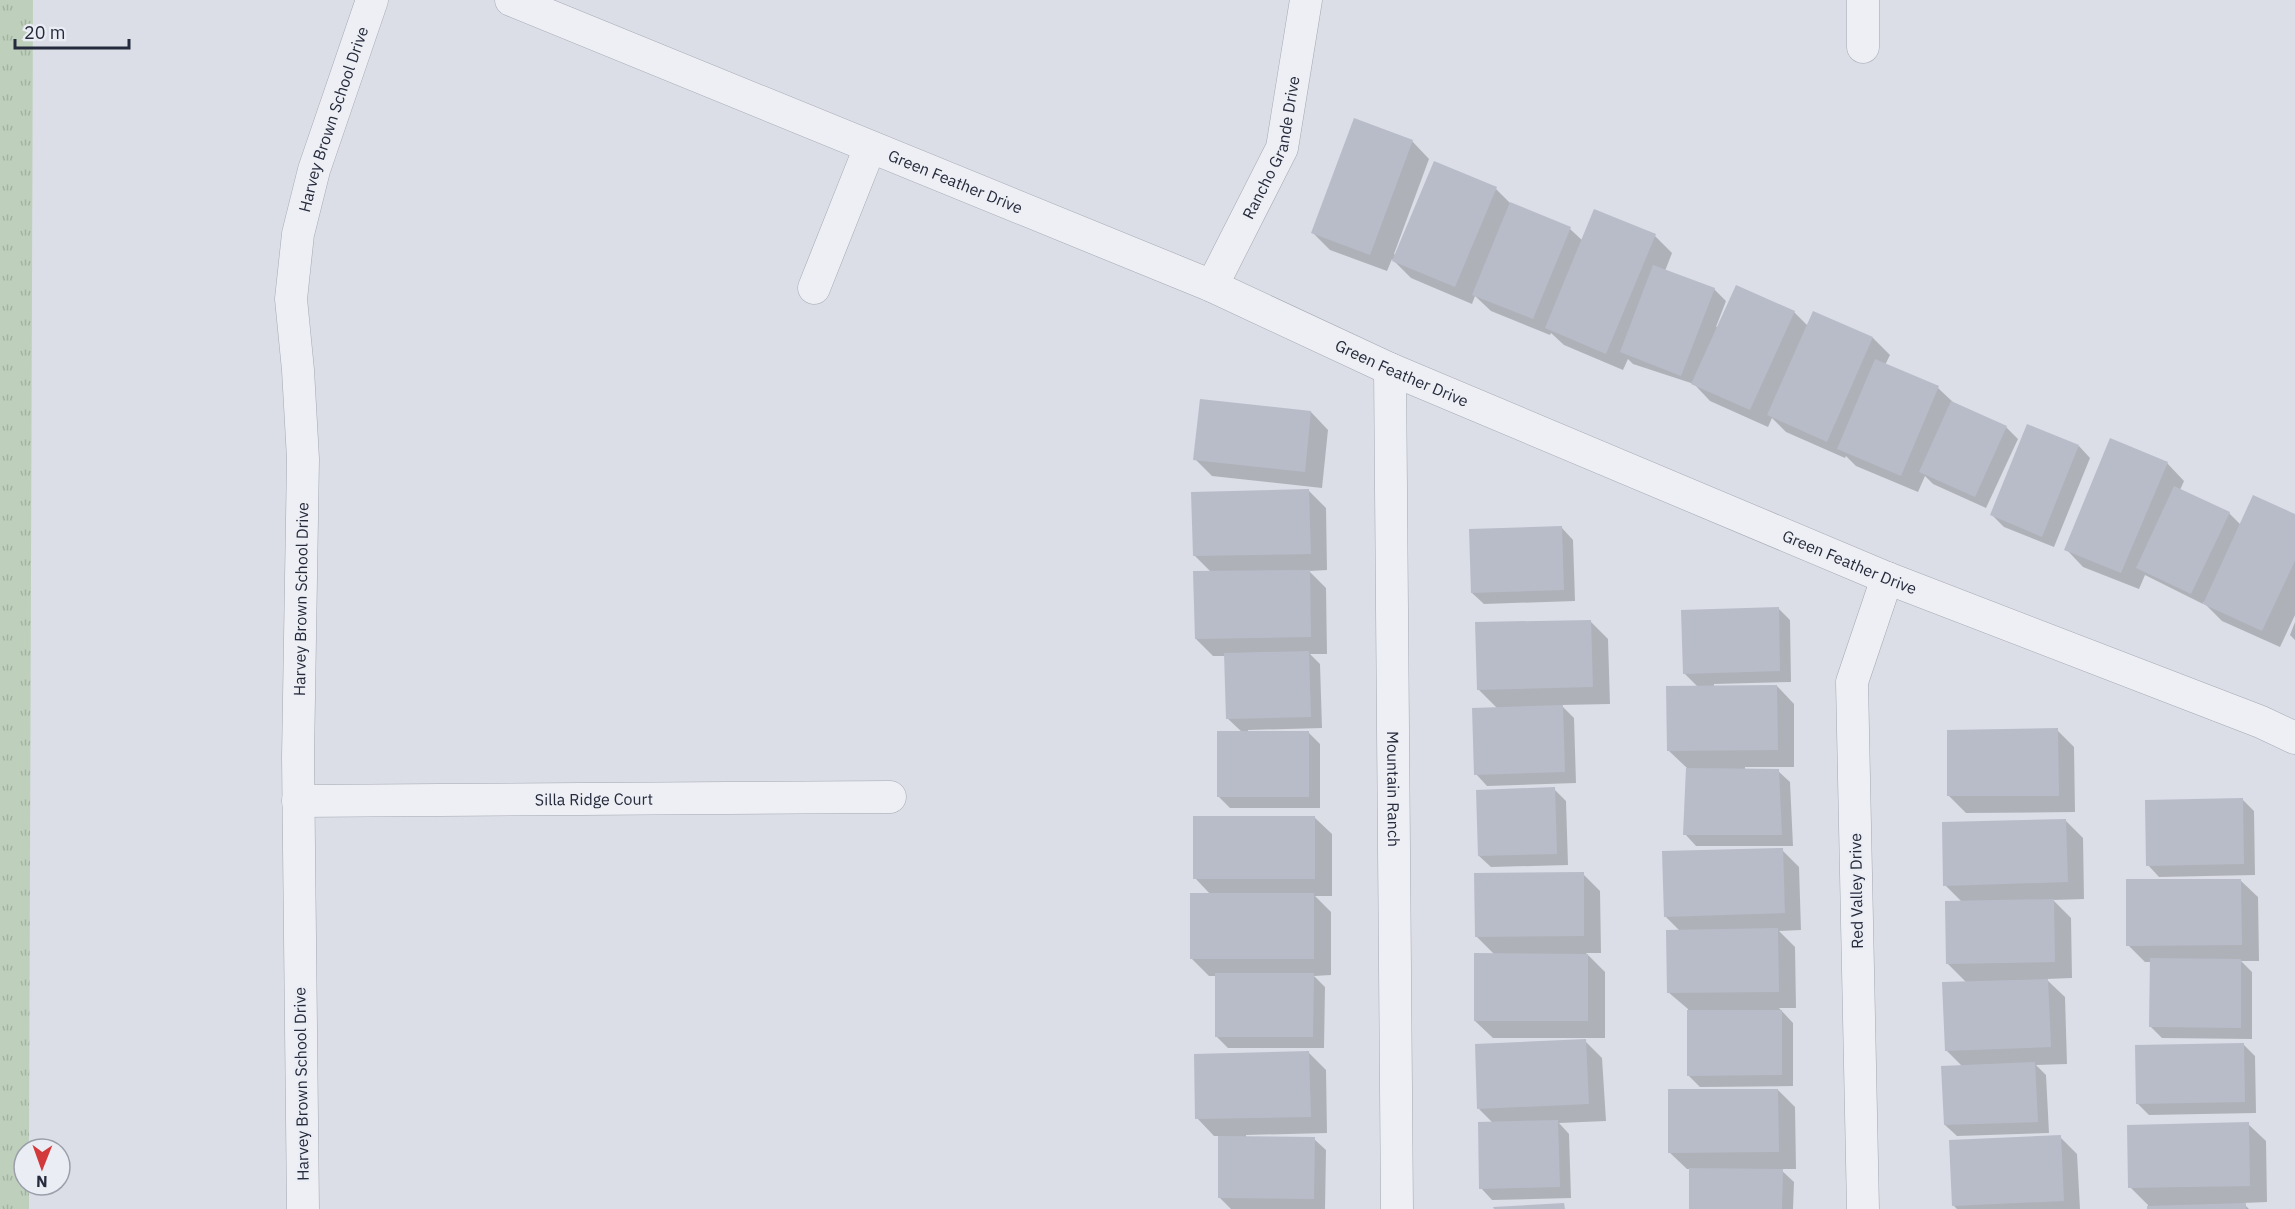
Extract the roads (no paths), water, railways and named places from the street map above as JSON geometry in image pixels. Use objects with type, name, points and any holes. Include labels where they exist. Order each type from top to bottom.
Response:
[{"type":"street","name":"Harvey Brown School Drive","points":[[303,1209],[298,801],[303,459],[291,299],[298,234],[314,170],[372,0]]},
{"type":"street","name":"Green Feather Drive","points":[[511,0],[1212,286],[1390,369],[1887,578],[2261,722],[2295,738]]},
{"type":"street","name":"Rancho Grande Drive","points":[[1212,286],[1282,148],[1306,0]]},
{"type":"street","points":[[1863,0],[1863,47]]},
{"type":"street","points":[[814,288],[870,147]]},
{"type":"street","name":"Mountain Ranch","points":[[1390,369],[1397,1209]]},
{"type":"street","name":"Red Valley Drive","points":[[1863,1209],[1852,682],[1887,578]]},
{"type":"street","name":"Silla Ridge Court","points":[[298,801],[890,797]]}]
